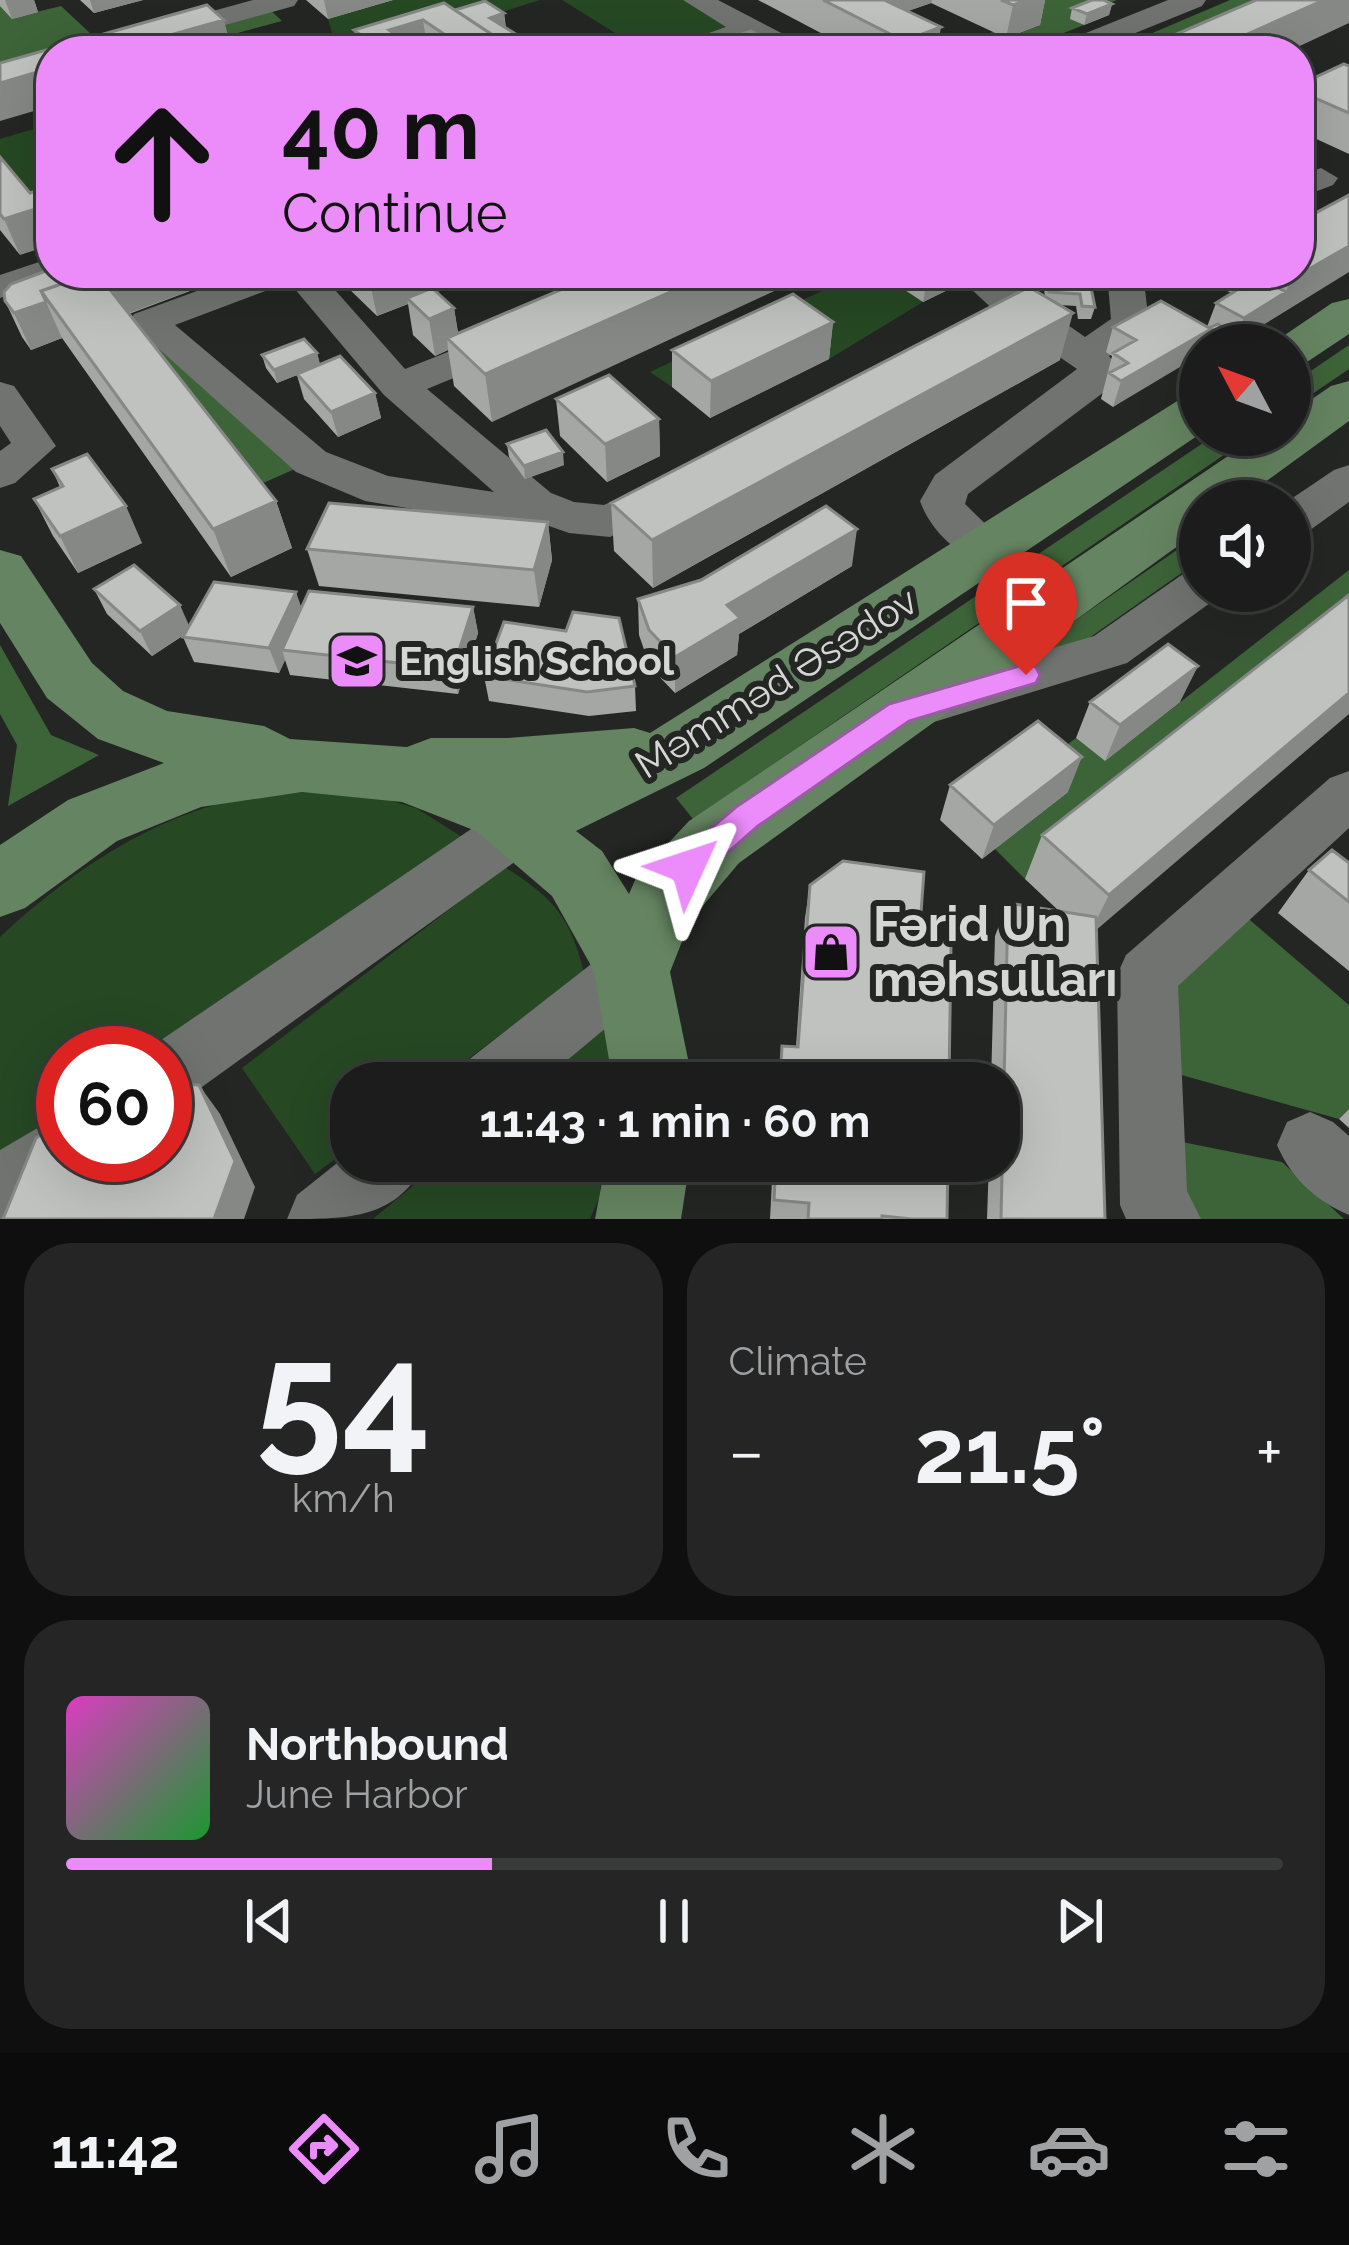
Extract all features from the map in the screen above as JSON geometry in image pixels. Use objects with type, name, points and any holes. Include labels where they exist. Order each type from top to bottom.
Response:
[{"type":"main road","points":[[1311,337],[1349,313]]},
{"type":"main road","points":[[1231,480],[1349,397]]},
{"type":"main road","name":"Məmməd Əsədov","points":[[524,823],[681,749],[1179,424]]},
{"type":"main road","points":[[634,967],[662,901],[713,842],[1179,516]]},
{"type":"main road","points":[[0,571],[58,664],[83,696],[111,715],[154,732],[219,748],[401,770],[466,790],[524,823],[569,861],[606,910],[634,967],[652,1039],[653,1062]]},
{"type":"main road","points":[[0,885],[90,823],[171,788],[252,767],[331,761],[508,766],[681,749]]},
{"type":"main road","points":[[638,1219],[646,1182]]},
{"type":"street","points":[[153,36],[284,0]]},
{"type":"street","points":[[697,0],[768,36]]},
{"type":"street","points":[[1103,36],[1192,0]]},
{"type":"street","points":[[727,36],[750,28]]},
{"type":"street","points":[[0,287],[36,274]]},
{"type":"street","points":[[256,288],[148,322],[311,462],[338,475],[381,490],[509,510],[535,504]]},
{"type":"street","points":[[313,288],[398,386],[535,504],[569,517],[610,521],[712,467]]},
{"type":"street","points":[[980,288],[995,317],[1086,355],[1098,368],[1090,383],[950,485],[942,501],[946,512],[987,548]]},
{"type":"street","points":[[1086,355],[1130,323],[1123,288]]},
{"type":"street","points":[[398,386],[549,324]]},
{"type":"street","points":[[0,395],[35,446],[0,472]]},
{"type":"street","points":[[1311,507],[1349,480]]},
{"type":"street","points":[[899,712],[1110,650],[1179,601]]},
{"type":"street","points":[[1167,1219],[1154,1205],[1147,975],[1349,794]]},
{"type":"street","points":[[192,1056],[524,823]]},
{"type":"street","points":[[516,1062],[634,967]]},
{"type":"street","points":[[0,1190],[36,1165]]},
{"type":"street","points":[[321,1219],[367,1182]]},
{"type":"street","points":[[652,1182],[654,1219]]},
{"type":"green space","points":[[0,0],[25,0],[1,6],[12,18],[61,6],[93,36],[36,36],[36,90],[0,100]]},
{"type":"green space","points":[[393,0],[540,0],[441,31],[431,24],[388,36],[333,36],[328,19]]},
{"type":"green space","points":[[562,0],[697,0],[750,28],[727,36],[620,36]]},
{"type":"green space","points":[[1032,0],[1117,0],[1071,19],[1084,25],[1056,36],[1012,36],[1038,26]]},
{"type":"green space","points":[[1230,0],[1336,0],[1256,36],[1145,36]]},
{"type":"green space","points":[[265,5],[282,21],[226,36],[154,36]]},
{"type":"green space","points":[[36,128],[36,193],[20,199],[0,174],[0,139]]},
{"type":"green space","points":[[828,288],[905,288],[923,302],[829,359],[789,331],[672,387],[650,372]]},
{"type":"green space","points":[[155,331],[311,462],[247,490],[130,339]]},
{"type":"green space","points":[[1349,345],[1349,369],[1311,395],[1311,371]]},
{"type":"green space","points":[[1184,456],[1222,456],[1187,480],[1179,480],[1179,486],[693,819],[676,798]]},
{"type":"green space","points":[[1179,549],[1179,575],[1089,638],[1015,662]]},
{"type":"green space","points":[[1349,570],[1349,621],[1025,879],[995,849],[1038,767],[1076,738],[1105,761],[1295,612],[1311,612],[1311,600]]},
{"type":"green space","points":[[0,645],[51,735],[99,755],[8,806],[17,745],[0,714]]},
{"type":"green space","points":[[306,792],[364,793],[416,808],[462,837],[186,1026],[36,1026],[36,1128],[0,1153],[0,937],[91,864],[160,825],[234,800]]},
{"type":"green space","points":[[505,867],[557,910],[572,936],[584,972],[464,1062],[330,1062],[330,1163],[315,1174],[242,1068]]},
{"type":"green space","points":[[1229,902],[1349,1005],[1349,1109],[1339,1119],[1149,1066],[1147,975]]},
{"type":"green space","points":[[608,1025],[610,1062],[563,1062]]},
{"type":"green space","points":[[1152,1136],[1282,1162],[1344,1219],[1167,1219]]},
{"type":"green space","points":[[418,1182],[601,1182],[590,1219],[373,1219]]},
{"type":"building","points":[[823,0],[884,0],[941,27],[917,36],[894,36]]},
{"type":"building","points":[[1092,0],[1112,4],[1087,14],[1072,8]]},
{"type":"building","points":[[1256,0],[1324,0],[1243,36],[1172,36]]},
{"type":"building","points":[[485,1],[504,13],[490,18],[519,36],[494,36],[455,10]]},
{"type":"building","points":[[444,3],[494,36],[447,36],[423,20],[389,30],[398,36],[362,36],[354,30]]},
{"type":"building","points":[[207,5],[224,20],[167,36],[96,36]]},
{"type":"building","points":[[36,53],[36,72],[0,83],[0,63]]},
{"type":"building","points":[[1349,66],[1349,113],[1314,98],[1314,78]]},
{"type":"building","points":[[0,157],[30,193],[36,191],[36,209],[4,219],[0,214]]},
{"type":"building","points":[[1349,195],[1349,246],[1314,266],[1314,214]]},
{"type":"building","points":[[36,275],[36,288],[50,288],[41,291],[46,302],[14,313],[4,292],[11,284]]},
{"type":"building","points":[[109,288],[276,501],[213,529],[41,291]]},
{"type":"building","points":[[432,288],[454,308],[429,319],[407,298]]},
{"type":"building","points":[[565,288],[679,288],[485,374],[447,338]]},
{"type":"building","points":[[1027,288],[1073,313],[652,540],[611,503]]},
{"type":"building","points":[[1049,288],[1091,288],[1095,307],[1082,306],[1080,294],[1049,292]]},
{"type":"building","points":[[1240,288],[1286,292],[1244,318],[1216,303]]},
{"type":"building","points":[[793,294],[833,322],[711,381],[672,350]]},
{"type":"building","points":[[1161,301],[1202,324],[1179,324],[1179,347],[1121,381],[1109,373],[1128,363],[1113,353],[1136,340],[1113,327]]},
{"type":"building","points":[[304,339],[317,353],[274,370],[262,355]]},
{"type":"building","points":[[340,356],[375,393],[331,412],[297,374]]},
{"type":"building","points":[[609,375],[659,419],[605,444],[556,399]]},
{"type":"building","points":[[546,430],[563,452],[524,466],[507,444]]},
{"type":"building","points":[[87,454],[126,506],[60,536],[34,499],[63,486],[52,469]]},
{"type":"building","points":[[329,503],[548,522],[534,570],[307,549]]},
{"type":"building","points":[[826,506],[857,529],[727,605],[740,618],[675,657],[649,630],[638,599],[701,580]]},
{"type":"building","points":[[134,565],[180,605],[140,631],[94,589]]},
{"type":"building","points":[[214,582],[296,592],[269,648],[183,637]]},
{"type":"building","points":[[309,591],[473,607],[453,669],[282,650]]},
{"type":"building","points":[[1349,595],[1349,693],[1109,895],[1042,835]]},
{"type":"building","points":[[573,612],[619,618],[635,686],[587,692],[484,676],[504,622],[566,631]]},
{"type":"building","points":[[1168,644],[1198,666],[1120,725],[1090,702]]},
{"type":"building","points":[[1038,721],[1082,757],[994,825],[950,785]]},
{"type":"building","points":[[1332,850],[1349,863],[1349,902],[1309,870]]},
{"type":"building","points":[[843,861],[924,872],[919,939],[951,943],[949,1062],[781,1062],[782,1046],[798,1047],[810,885]]},
{"type":"building","points":[[1008,903],[1096,917],[1105,1219],[1001,1219],[1002,1182],[1020,1182],[1020,1062],[1004,1062]]},
{"type":"building","points":[[192,1085],[199,1085],[235,1161],[214,1219],[3,1219],[36,1138],[36,1182],[192,1182]]},
{"type":"building","points":[[775,1182],[948,1182],[947,1219],[808,1219],[809,1203],[774,1200]]},
{"type":"place","name":"English School","points":[[357,661]]},
{"type":"place","name":"Fərid Un məhsulları","points":[[831,952]]},
{"type":"route","points":[[688,867],[747,817],[899,712],[1026,675]]}]
